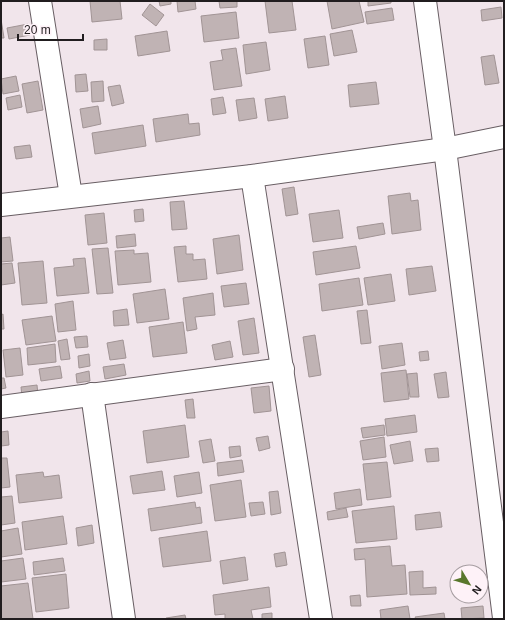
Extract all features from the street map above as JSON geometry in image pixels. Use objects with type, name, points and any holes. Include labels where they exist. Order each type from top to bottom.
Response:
[{"type":"street","points":[[40,1],[71,196]]},
{"type":"street","points":[[425,1],[501,582],[504,618]]},
{"type":"street","points":[[1,205],[252,176],[445,149],[504,136]]},
{"type":"street","points":[[252,176],[321,619]]},
{"type":"street","points":[[1,407],[283,369]]},
{"type":"street","points":[[92,394],[124,619]]},
{"type":"building","points":[[90,1],[120,1],[122,19],[92,22]]},
{"type":"building","points":[[159,1],[171,1],[171,4],[160,6]]},
{"type":"building","points":[[177,1],[195,1],[196,9],[178,12]]},
{"type":"building","points":[[219,1],[237,1],[237,7],[220,8]]},
{"type":"building","points":[[265,1],[292,1],[296,30],[269,33]]},
{"type":"building","points":[[327,1],[359,1],[364,22],[332,29]]},
{"type":"building","points":[[368,1],[391,1],[391,3],[368,6]]},
{"type":"building","points":[[150,4],[164,15],[156,26],[142,15]]},
{"type":"building","points":[[501,7],[502,18],[482,21],[481,10]]},
{"type":"building","points":[[392,8],[394,20],[367,24],[365,12]]},
{"type":"building","points":[[236,12],[239,38],[204,42],[201,16]]},
{"type":"building","points":[[1,19],[4,38],[1,38]]},
{"type":"building","points":[[28,24],[30,35],[9,39],[7,28]]},
{"type":"building","points":[[352,30],[357,52],[334,56],[330,34]]},
{"type":"building","points":[[167,31],[170,51],[138,56],[135,36]]},
{"type":"building","points":[[325,36],[329,65],[308,68],[304,39]]},
{"type":"building","points":[[107,39],[107,50],[94,50],[94,40]]},
{"type":"building","points":[[266,42],[270,70],[246,74],[243,45]]},
{"type":"building","points":[[236,48],[242,86],[214,90],[210,62],[223,60],[221,50]]},
{"type":"building","points":[[494,55],[499,83],[485,85],[481,57]]},
{"type":"building","points":[[86,74],[88,91],[76,92],[75,75]]},
{"type":"building","points":[[16,76],[19,91],[3,94],[1,79]]},
{"type":"building","points":[[38,81],[43,110],[27,113],[22,84]]},
{"type":"building","points":[[103,81],[104,101],[92,102],[91,82]]},
{"type":"building","points":[[376,82],[379,104],[350,107],[348,85]]},
{"type":"building","points":[[120,85],[124,103],[112,106],[108,87]]},
{"type":"building","points":[[20,95],[22,107],[8,110],[6,98]]},
{"type":"building","points":[[285,96],[288,118],[268,121],[265,99]]},
{"type":"building","points":[[223,97],[226,113],[213,115],[211,99]]},
{"type":"building","points":[[254,98],[257,118],[239,121],[236,100]]},
{"type":"building","points":[[98,106],[101,124],[83,128],[80,109]]},
{"type":"building","points":[[188,114],[189,124],[199,123],[200,135],[156,142],[153,119]]},
{"type":"building","points":[[143,125],[146,146],[95,154],[92,133]]},
{"type":"building","points":[[30,145],[32,157],[16,159],[14,147]]},
{"type":"building","points":[[294,187],[298,214],[286,216],[282,189]]},
{"type":"building","points":[[410,193],[411,201],[418,200],[421,230],[392,234],[388,196]]},
{"type":"building","points":[[184,201],[187,229],[172,230],[170,202]]},
{"type":"building","points":[[143,209],[144,221],[135,222],[134,210]]},
{"type":"building","points":[[339,210],[343,238],[313,242],[309,214]]},
{"type":"building","points":[[104,213],[107,243],[88,245],[85,215]]},
{"type":"building","points":[[383,223],[385,234],[359,239],[357,227]]},
{"type":"building","points":[[135,234],[136,246],[117,248],[116,236]]},
{"type":"building","points":[[239,235],[243,270],[217,274],[213,239]]},
{"type":"building","points":[[10,237],[13,261],[1,262],[1,238]]},
{"type":"building","points":[[186,246],[186,254],[193,254],[193,260],[205,259],[207,279],[178,282],[174,247]]},
{"type":"building","points":[[356,246],[360,268],[316,275],[313,252]]},
{"type":"building","points":[[108,248],[113,293],[97,294],[92,249]]},
{"type":"building","points":[[134,250],[134,254],[148,253],[151,282],[118,285],[115,251]]},
{"type":"building","points":[[85,258],[89,293],[57,296],[54,268],[74,266],[73,259]]},
{"type":"building","points":[[43,261],[47,303],[22,305],[18,263]]},
{"type":"building","points":[[12,263],[15,283],[1,285],[1,264]]},
{"type":"building","points":[[432,266],[436,291],[409,295],[406,269]]},
{"type":"building","points":[[391,274],[395,301],[368,305],[364,278]]},
{"type":"building","points":[[359,278],[363,305],[322,311],[319,284]]},
{"type":"building","points":[[246,283],[249,304],[224,307],[221,286]]},
{"type":"building","points":[[165,289],[169,319],[137,323],[133,294]]},
{"type":"building","points":[[213,293],[215,315],[195,317],[197,329],[187,331],[183,298]]},
{"type":"building","points":[[73,301],[76,330],[58,332],[55,304]]},
{"type":"building","points":[[127,309],[129,325],[114,326],[113,311]]},
{"type":"building","points":[[367,310],[371,343],[361,344],[357,311]]},
{"type":"building","points":[[3,314],[4,329],[1,329],[1,315]]},
{"type":"building","points":[[52,316],[56,341],[26,345],[22,320]]},
{"type":"building","points":[[254,318],[259,353],[243,355],[238,321]]},
{"type":"building","points":[[183,322],[187,353],[153,357],[149,327]]},
{"type":"building","points":[[315,335],[321,375],[309,377],[303,337]]},
{"type":"building","points":[[87,336],[88,347],[76,348],[74,337]]},
{"type":"building","points":[[67,339],[70,359],[61,360],[58,341]]},
{"type":"building","points":[[123,340],[126,358],[110,360],[107,343]]},
{"type":"building","points":[[230,341],[233,357],[215,360],[212,345]]},
{"type":"building","points":[[402,343],[405,365],[382,369],[379,346]]},
{"type":"building","points":[[55,344],[56,362],[28,365],[27,348]]},
{"type":"building","points":[[20,348],[23,375],[6,377],[3,350]]},
{"type":"building","points":[[428,351],[429,360],[420,361],[419,352]]},
{"type":"building","points":[[89,354],[90,366],[79,368],[78,356]]},
{"type":"building","points":[[124,364],[126,375],[105,379],[103,367]]},
{"type":"building","points":[[60,366],[62,378],[41,381],[39,369]]},
{"type":"building","points":[[406,370],[409,399],[384,402],[381,373]]},
{"type":"building","points":[[89,371],[90,381],[77,383],[76,374]]},
{"type":"building","points":[[446,372],[449,397],[438,398],[434,374]]},
{"type":"building","points":[[417,373],[419,397],[410,397],[407,374]]},
{"type":"building","points":[[1,378],[4,378],[6,388],[1,389]]},
{"type":"building","points":[[37,385],[38,395],[22,397],[21,387]]},
{"type":"building","points":[[269,386],[271,411],[254,413],[251,388]]},
{"type":"building","points":[[193,399],[195,418],[187,418],[185,400]]},
{"type":"building","points":[[415,415],[417,432],[387,436],[385,419]]},
{"type":"building","points":[[185,425],[189,457],[147,463],[143,431]]},
{"type":"building","points":[[384,425],[385,435],[363,438],[361,428]]},
{"type":"building","points":[[8,431],[9,445],[1,446],[1,432]]},
{"type":"building","points":[[268,436],[270,448],[259,451],[256,438]]},
{"type":"building","points":[[384,437],[386,457],[363,460],[360,441]]},
{"type":"building","points":[[211,439],[215,461],[203,463],[199,441]]},
{"type":"building","points":[[410,441],[413,461],[394,464],[390,445]]},
{"type":"building","points":[[240,446],[241,456],[230,458],[229,447]]},
{"type":"building","points":[[438,448],[439,461],[427,462],[425,449]]},
{"type":"building","points":[[1,458],[7,458],[10,487],[1,488]]},
{"type":"building","points":[[242,460],[244,472],[218,476],[217,463]]},
{"type":"building","points":[[387,462],[391,497],[367,500],[363,464]]},
{"type":"building","points":[[162,471],[165,490],[133,494],[130,476]]},
{"type":"building","points":[[43,472],[44,477],[59,475],[62,498],[19,503],[16,475]]},
{"type":"building","points":[[199,472],[202,493],[177,497],[174,476]]},
{"type":"building","points":[[241,480],[246,517],[215,521],[210,485]]},
{"type":"building","points":[[360,489],[362,505],[336,509],[334,493]]},
{"type":"building","points":[[278,491],[281,513],[271,515],[269,492]]},
{"type":"building","points":[[12,496],[15,523],[1,525],[1,497]]},
{"type":"building","points":[[195,502],[196,508],[200,507],[202,523],[151,531],[148,509]]},
{"type":"building","points":[[263,502],[265,514],[251,516],[249,503]]},
{"type":"building","points":[[394,506],[397,539],[356,543],[352,511]]},
{"type":"building","points":[[346,508],[348,517],[328,520],[327,512]]},
{"type":"building","points":[[440,512],[442,527],[416,530],[415,515]]},
{"type":"building","points":[[63,516],[67,544],[25,550],[22,522]]},
{"type":"building","points":[[92,525],[94,543],[78,546],[76,528]]},
{"type":"building","points":[[18,528],[22,554],[1,557],[1,531]]},
{"type":"building","points":[[207,531],[211,561],[163,567],[159,538]]},
{"type":"building","points":[[390,546],[392,566],[405,565],[407,594],[367,597],[365,559],[355,560],[354,549]]},
{"type":"building","points":[[285,552],[287,565],[276,567],[274,554]]},
{"type":"building","points":[[245,557],[248,580],[223,584],[220,561]]},
{"type":"building","points":[[23,558],[26,579],[1,582],[1,561]]},
{"type":"building","points":[[63,558],[65,571],[34,575],[33,562]]},
{"type":"building","points":[[423,571],[423,588],[436,587],[436,594],[410,595],[409,572]]},
{"type":"building","points":[[66,574],[69,608],[36,612],[32,578]]},
{"type":"building","points":[[28,583],[33,619],[1,619],[1,586]]},
{"type":"building","points":[[269,587],[271,607],[251,610],[253,619],[225,619],[225,614],[215,615],[213,595]]},
{"type":"building","points":[[360,595],[361,606],[351,606],[350,596]]},
{"type":"building","points":[[408,606],[410,619],[381,619],[380,610]]},
{"type":"building","points":[[483,606],[484,618],[462,619],[461,608]]},
{"type":"building","points":[[272,613],[272,619],[262,619],[262,614]]},
{"type":"building","points":[[444,613],[445,619],[416,619],[415,617]]},
{"type":"building","points":[[185,615],[186,619],[166,619],[166,618]]}]
